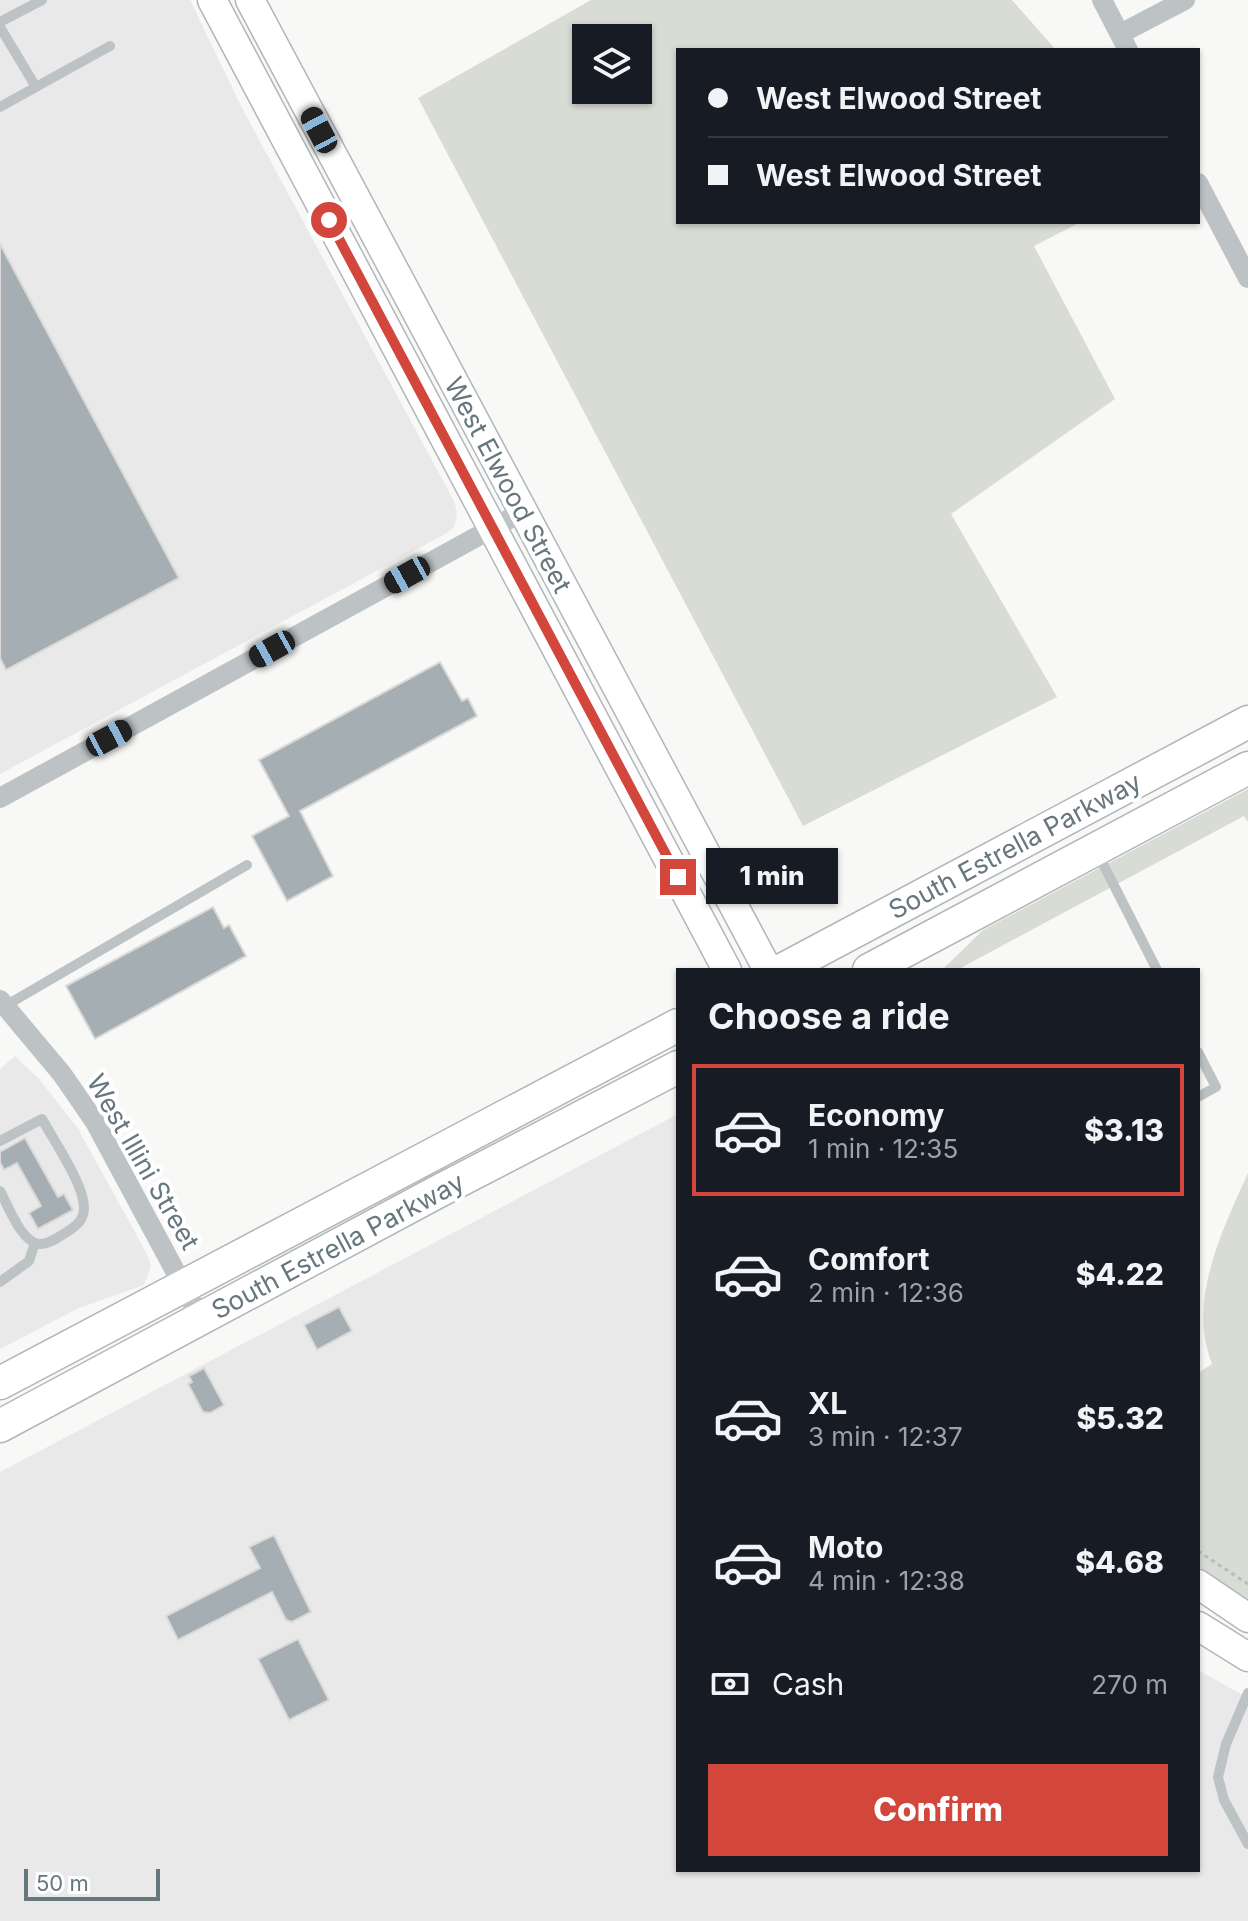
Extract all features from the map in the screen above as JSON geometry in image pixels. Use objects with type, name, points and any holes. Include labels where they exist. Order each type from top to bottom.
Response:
[{"type":"main road","name":"West Elwood Street","points":[[212,0],[726,968]]},
{"type":"main road","name":"West Elwood Street","points":[[250,0],[767,968]]},
{"type":"main road","name":"South Estrella Parkway","points":[[786,968],[1248,722]]},
{"type":"main road","name":"South Estrella Parkway","points":[[873,968],[1248,768]]},
{"type":"main road","name":"South Estrella Parkway","points":[[0,1383],[676,1026]]},
{"type":"main road","name":"South Estrella Parkway","points":[[0,1426],[676,1068]]},
{"type":"main road","points":[[1200,1585],[1248,1618]]},
{"type":"main road","points":[[1200,1627],[1248,1657]]},
{"type":"street","points":[[1102,0],[1124,42],[1185,0]]},
{"type":"street","points":[[1200,187],[1248,278]]},
{"type":"street","points":[[1229,241],[1248,231]]},
{"type":"street","points":[[0,798],[522,512]]},
{"type":"street","name":"West Illini Street","points":[[2,1003],[62,1074],[95,1122],[201,1319]]},
{"type":"lane","points":[[36,87],[0,24],[42,0]]},
{"type":"lane","points":[[0,107],[110,46]]},
{"type":"lane","points":[[1096,849],[1156,968]]},
{"type":"lane","points":[[2,1003],[247,865]]},
{"type":"lane","points":[[1200,1056],[1216,1087],[1200,1096]]},
{"type":"lane","points":[[0,1141],[42,1119],[80,1190],[84,1207],[80,1223],[44,1244],[35,1243],[23,1232],[0,1191]]},
{"type":"lane","points":[[0,1282],[29,1261],[35,1243]]},
{"type":"lane","points":[[1248,1693],[1226,1744],[1218,1777],[1224,1800],[1248,1844]]},
{"type":"path","points":[[1200,1552],[1248,1584]]},
{"type":"shaded area","points":[[0,0],[190,0],[242,108],[455,503],[457,516],[454,527],[447,533],[0,774]]},
{"type":"shaded area","points":[[591,0],[1012,0],[1054,48],[676,48],[676,224],[1077,224],[1034,246],[1115,399],[951,514],[1057,697],[803,826],[418,98]]},
{"type":"shaded area","points":[[1248,789],[1248,822],[1244,816],[961,968],[944,968],[983,930]]},
{"type":"shaded area","points":[[15,1056],[39,1079],[77,1127],[147,1254],[151,1267],[144,1285],[79,1308],[0,1349],[0,1069]]},
{"type":"shaded area","points":[[676,1115],[676,1872],[1200,1872],[1200,1671],[1248,1698],[1248,1921],[0,1921],[0,1472]]},
{"type":"shaded area","points":[[1248,1173],[1248,1600],[1200,1568],[1200,1372],[1212,1364],[1205,1340],[1203,1315],[1211,1266]]},
{"type":"building","points":[[0,244],[179,578],[6,670],[0,658]]},
{"type":"building","points":[[440,662],[462,701],[468,698],[477,716],[300,811],[333,876],[287,901],[252,836],[289,816],[259,760]]},
{"type":"building","points":[[213,907],[224,928],[229,925],[246,956],[95,1039],[66,986]]},
{"type":"building","points":[[25,1138],[58,1197],[64,1194],[73,1210],[38,1229],[29,1213],[41,1206],[17,1163],[4,1170],[0,1162],[0,1152]]},
{"type":"building","points":[[339,1307],[352,1331],[317,1350],[304,1325]]},
{"type":"building","points":[[204,1368],[224,1405],[210,1413],[203,1412],[188,1384],[192,1382],[189,1376]]},
{"type":"building","points":[[274,1535],[311,1612],[292,1622],[286,1620],[272,1592],[178,1640],[166,1616],[260,1568],[249,1547]]},
{"type":"building","points":[[298,1639],[329,1700],[289,1720],[258,1659]]},
{"type":"route","points":[[329,220],[678,877]]}]
